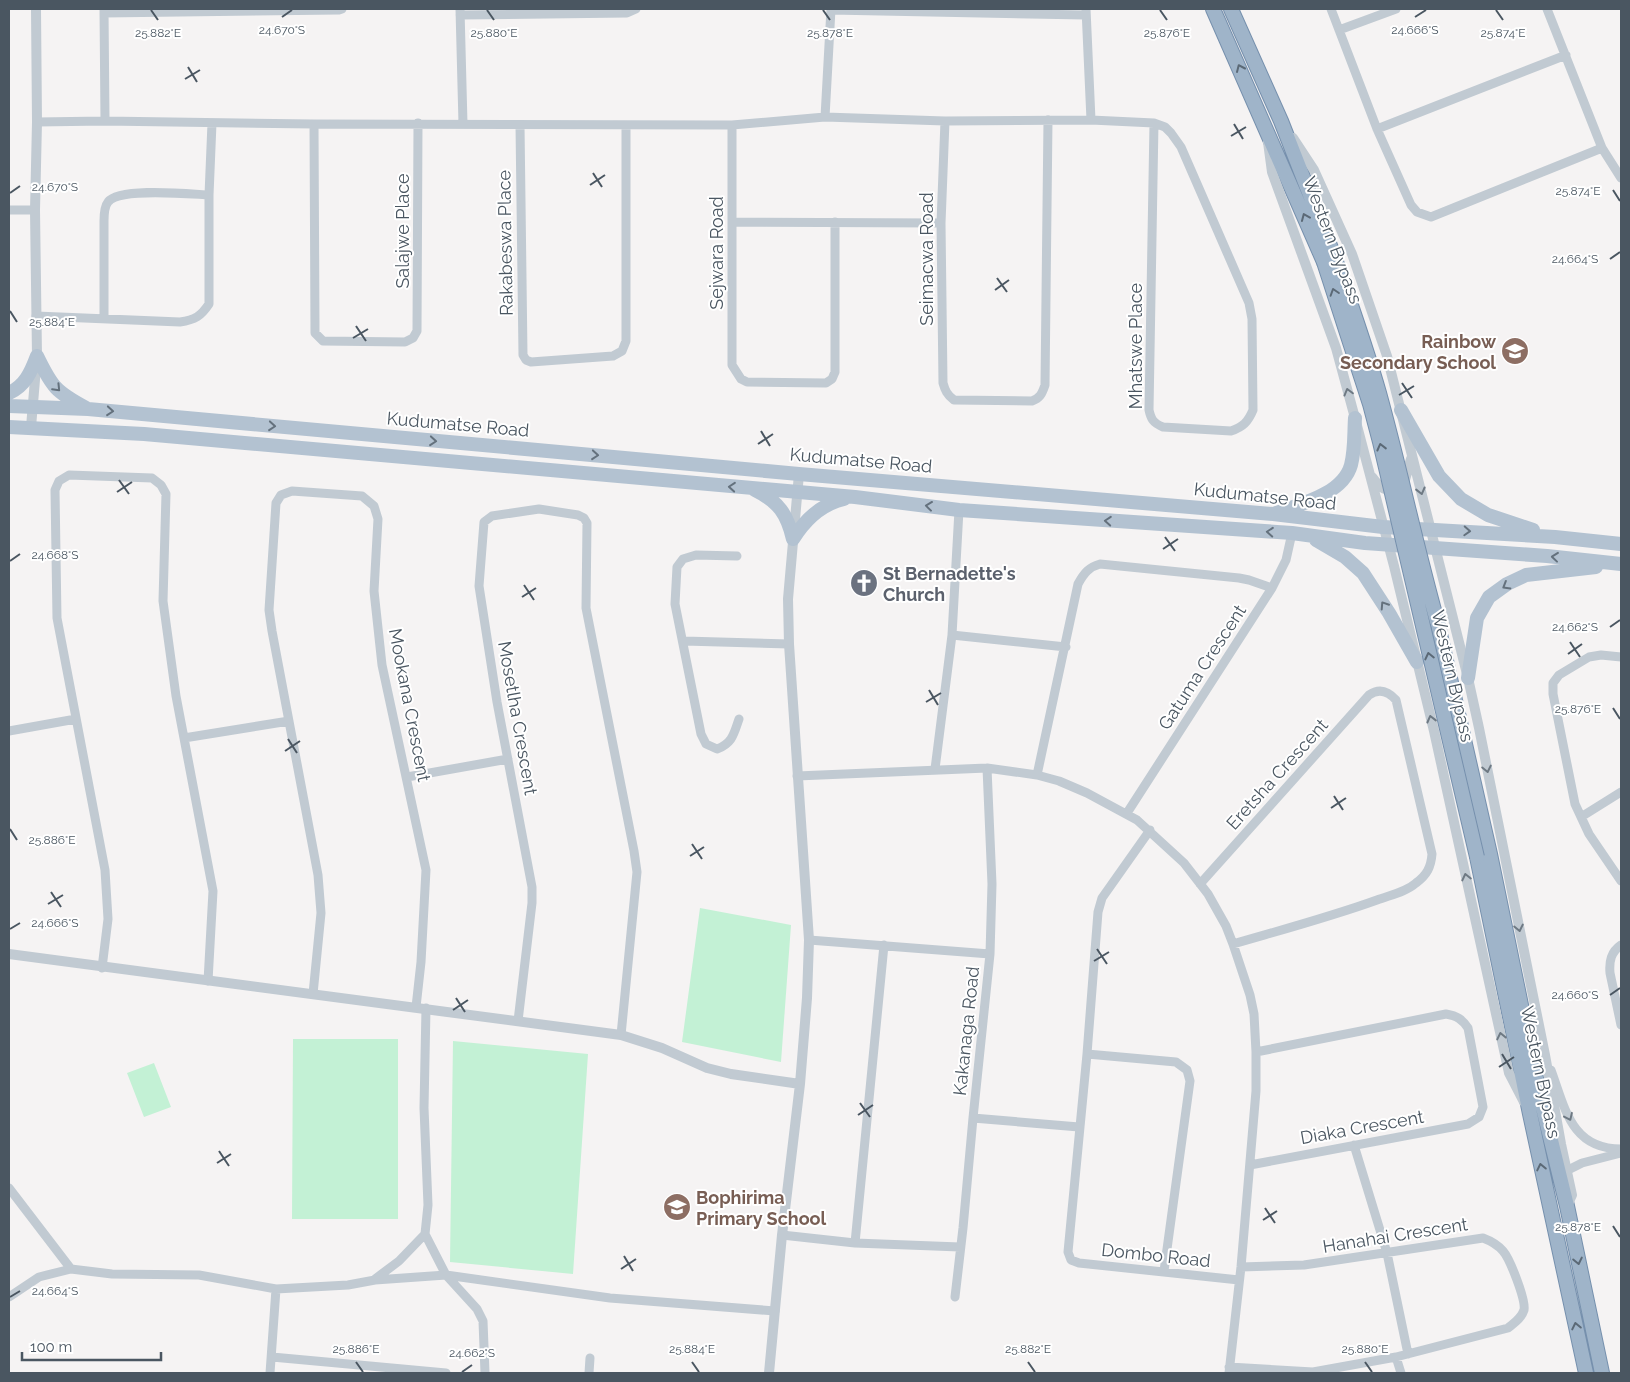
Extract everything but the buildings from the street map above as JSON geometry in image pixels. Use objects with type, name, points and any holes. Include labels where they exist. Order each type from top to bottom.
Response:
[{"type":"highway","name":"Western Bypass","points":[[1213,9],[1265,125],[1352,307],[1378,391],[1437,622],[1490,854],[1537,1083],[1567,1206],[1602,1373]]},
{"type":"highway","name":"Western Bypass","points":[[1231,9],[1281,121],[1329,259],[1370,404],[1477,857],[1586,1373]]},
{"type":"main road","points":[[9,394],[23,384],[30,374],[36,356]]},
{"type":"main road","points":[[36,356],[54,388],[88,409]]},
{"type":"main road","name":"Kudumatse Road","points":[[9,406],[88,409],[799,474],[1273,514],[1383,527],[1555,537],[1621,544]]},
{"type":"main road","points":[[1401,410],[1439,476],[1461,499],[1488,515],[1555,537]]},
{"type":"main road","points":[[1273,514],[1319,498],[1338,486],[1351,466],[1355,418]]},
{"type":"main road","name":"Kudumatse Road","points":[[9,427],[144,434],[855,497],[958,510],[1292,533],[1388,545],[1547,556],[1621,564]]},
{"type":"main road","points":[[751,488],[774,502],[783,512],[793,539]]},
{"type":"main road","points":[[793,539],[807,520],[825,506],[855,497]]},
{"type":"main road","points":[[1308,535],[1345,556],[1363,573],[1417,662]]},
{"type":"main road","points":[[1468,678],[1477,618],[1488,597],[1507,584],[1526,575],[1621,564]]},
{"type":"street","points":[[31,427],[36,356],[36,9]]},
{"type":"street","points":[[105,121],[104,11],[342,9]]},
{"type":"street","points":[[463,124],[460,12],[627,14],[636,9]]},
{"type":"street","points":[[1331,9],[1377,129],[1411,206],[1417,212],[1431,217],[1602,148]]},
{"type":"street","points":[[1339,30],[1396,9]]},
{"type":"street","points":[[1547,9],[1602,148],[1621,178]]},
{"type":"street","points":[[825,117],[831,10],[1085,12],[1091,120]]},
{"type":"street","points":[[1377,129],[1566,55]]},
{"type":"street","points":[[37,122],[732,125],[825,117],[945,121],[1091,120],[1154,123]]},
{"type":"street","name":"Seimacwa Road","points":[[945,121],[941,223],[943,382],[945,390],[949,397],[954,400],[1032,401],[1038,399],[1045,385],[1048,120]]},
{"type":"street","points":[[1281,121],[1314,170],[1352,254],[1387,356],[1468,678],[1572,1195],[1567,1206]]},
{"type":"street","points":[[36,316],[180,322],[198,318],[209,304],[209,195],[212,123]]},
{"type":"street","name":"Salajwe Place","points":[[314,124],[315,333],[323,341],[405,342],[413,338],[418,331],[418,123]]},
{"type":"street","name":"Mhatswe Place","points":[[1154,123],[1165,127],[1171,132],[1181,147],[1249,303],[1252,319],[1254,410],[1242,428],[1231,431],[1163,427],[1151,419],[1148,410],[1154,123]]},
{"type":"street","name":"Rakabeswa Place","points":[[520,125],[523,355],[526,360],[531,362],[613,356],[622,351],[626,341],[626,125]]},
{"type":"street","name":"Sejwara Road","points":[[732,125],[732,365],[741,379],[747,382],[826,383],[832,379],[835,372],[835,222]]},
{"type":"street","points":[[1265,125],[1272,172],[1336,348],[1355,418],[1417,662],[1509,1073],[1530,1114]]},
{"type":"street","points":[[104,319],[104,210],[108,202],[116,196],[130,193],[209,195]]},
{"type":"street","points":[[9,210],[35,210]]},
{"type":"street","points":[[732,222],[941,223]]},
{"type":"street","points":[[1367,470],[1380,487],[1386,490],[1395,489],[1404,483],[1412,456]]},
{"type":"street","points":[[769,1373],[782,1235],[800,1084],[807,998],[809,940],[797,776],[788,599],[799,474]]},
{"type":"street","points":[[102,968],[108,919],[105,870],[58,618],[55,490],[59,481],[69,475],[152,478],[161,485],[166,494],[163,601],[176,696],[213,891],[214,910],[208,981]]},
{"type":"street","name":"Mookana Crescent","points":[[289,720],[269,610],[276,503],[281,495],[292,491],[362,496],[374,506],[378,519],[374,591],[382,664],[426,870],[421,962],[428,1205],[425,1234]]},
{"type":"street","name":"Mosetlha Crescent","points":[[518,1021],[532,903],[532,887],[497,702],[479,586],[484,522],[492,516],[539,509],[578,515],[584,518],[587,524],[586,608],[637,872],[621,1035]]},
{"type":"street","points":[[935,769],[952,635],[958,510]]},
{"type":"street","name":"Gatuma Crescent","points":[[1127,813],[1272,588],[1286,560],[1292,533]]},
{"type":"street","points":[[737,556],[696,555],[683,559],[677,567],[676,604],[701,734],[706,744],[717,749],[727,745],[733,736],[739,719]]},
{"type":"street","points":[[1036,775],[1066,648],[1078,584],[1092,566],[1100,564],[1239,578],[1272,588]]},
{"type":"street","points":[[1402,600],[1404,591],[1410,584],[1422,579],[1434,582],[1446,595]]},
{"type":"street","points":[[952,635],[1066,648]]},
{"type":"street","points":[[684,641],[789,644]]},
{"type":"street","points":[[1621,657],[1602,655],[1589,657],[1559,675],[1553,683],[1553,694],[1575,804],[1589,834],[1621,881]]},
{"type":"street","name":"Eretsha Crescent","points":[[1200,884],[1369,694],[1380,690],[1396,700],[1432,854],[1430,867],[1424,877],[1402,891],[1360,906],[1234,944]]},
{"type":"street","points":[[9,731],[76,719]]},
{"type":"street","points":[[184,738],[289,720],[318,875],[320,913],[313,994]]},
{"type":"street","points":[[407,777],[508,759]]},
{"type":"street","points":[[797,776],[987,768],[1036,775],[1059,781],[1127,813],[1150,830],[1184,862],[1208,894],[1234,944],[1250,994],[1254,1014],[1256,1052],[1256,1091],[1250,1164],[1229,1370],[1314,1372],[1408,1354],[1387,1253],[1354,1145]]},
{"type":"street","name":"Kakanaga Road","points":[[955,1297],[990,954],[992,884],[987,768]]},
{"type":"street","points":[[1581,818],[1621,792]]},
{"type":"street","points":[[973,1118],[1079,1127],[1087,1054],[1098,912],[1102,898],[1150,830]]},
{"type":"street","points":[[809,940],[990,954]]},
{"type":"street","points":[[855,1242],[884,945]]},
{"type":"street","points":[[1621,945],[1612,955],[1610,964],[1610,973],[1621,1025]]},
{"type":"street","points":[[9,954],[102,968],[421,1007],[621,1035],[662,1048],[707,1068],[731,1074],[800,1084]]},
{"type":"street","name":"Diaka Crescent","points":[[1250,1164],[1468,1124],[1479,1117],[1484,1107],[1468,1028],[1462,1019],[1456,1016],[1446,1014],[1256,1052]]},
{"type":"street","points":[[1087,1054],[1176,1062],[1187,1070],[1190,1081],[1164,1271]]},
{"type":"street","points":[[1545,1055],[1568,1117],[1575,1129],[1585,1140],[1621,1151]]},
{"type":"street","name":"Dombo Road","points":[[1079,1127],[1068,1243],[1068,1252],[1071,1260],[1079,1263],[1239,1280]]},
{"type":"street","points":[[1566,1171],[1582,1163],[1621,1151]]},
{"type":"street","points":[[9,1188],[71,1269]]},
{"type":"street","points":[[375,1280],[399,1261],[425,1234],[446,1275],[477,1309],[483,1322],[486,1373]]},
{"type":"street","points":[[782,1235],[855,1242],[960,1247]]},
{"type":"street","name":"Hanahai Crescent","points":[[1241,1267],[1304,1265],[1483,1238],[1495,1243],[1505,1253],[1521,1292],[1524,1310],[1518,1320],[1508,1328],[1408,1354]]},
{"type":"street","points":[[9,1297],[39,1277],[71,1269],[112,1274],[199,1275],[276,1289],[348,1285],[375,1280],[446,1275],[610,1298],[775,1311]]},
{"type":"street","points":[[270,1373],[276,1289]]},
{"type":"street","points":[[272,1357],[378,1370],[446,1373]]},
{"type":"street","points":[[1396,1357],[1401,1373]]},
{"type":"street","points":[[589,1373],[590,1358]]},
{"type":"green space","points":[[700,908],[791,925],[781,1062],[682,1042]]},
{"type":"green space","points":[[293,1039],[398,1039],[398,1219],[292,1219]]},
{"type":"green space","points":[[453,1041],[588,1054],[573,1274],[450,1262]]},
{"type":"green space","points":[[154,1063],[171,1107],[144,1117],[127,1073]]},
{"type":"place","name":"Rainbow Secondary School","points":[[1515,351]]},
{"type":"place","name":"St Bernadette's Church","points":[[864,583]]},
{"type":"place","name":"Bophirima Primary School","points":[[677,1207]]}]
